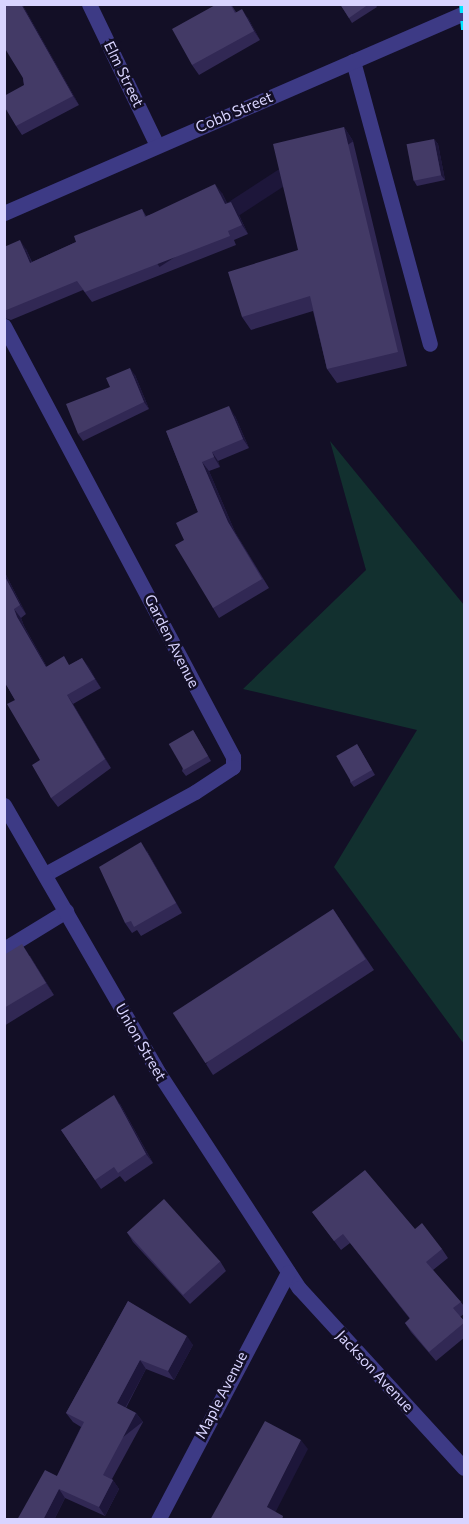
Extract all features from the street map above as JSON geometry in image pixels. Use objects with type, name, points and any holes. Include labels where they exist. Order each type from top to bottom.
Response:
[{"type":"street","name":"Elm Street","points":[[89,4],[158,145]]},
{"type":"street","name":"Cobb Street","points":[[4,213],[465,13]]},
{"type":"street","points":[[353,61],[430,344]]},
{"type":"street","name":"Garden Avenue","points":[[4,326],[233,757],[233,767],[195,792],[45,874]]},
{"type":"street","name":"Union Street","points":[[4,805],[158,1072],[288,1272]]},
{"type":"street","points":[[4,949],[66,911]]},
{"type":"street","name":"Jackson Avenue","points":[[288,1272],[465,1468]]},
{"type":"street","name":"Maple Avenue","points":[[158,1520],[288,1272]]},
{"type":"green space","points":[[330,441],[464,605],[464,1044],[334,867],[417,730],[243,689],[366,570]]},
{"type":"building","points":[[4,4],[21,4],[73,96],[16,126],[4,106],[4,96],[24,85],[23,78],[4,47]]},
{"type":"building","points":[[217,4],[230,4],[235,13],[242,9],[254,31],[192,65],[172,29]]},
{"type":"building","points":[[340,4],[369,4],[349,18]]},
{"type":"building","points":[[344,127],[398,352],[327,369],[310,296],[242,317],[228,272],[298,250],[273,144]]},
{"type":"building","points":[[434,139],[441,175],[414,181],[407,144]]},
{"type":"building","points":[[215,184],[225,204],[231,202],[242,225],[228,231],[230,236],[85,292],[77,281],[4,311],[4,247],[20,240],[30,263],[76,242],[74,236],[142,209],[145,217]]},
{"type":"building","points":[[130,368],[144,402],[78,434],[66,404],[110,387],[106,378]]},
{"type":"building","points":[[229,406],[243,439],[212,452],[214,457],[202,462],[228,522],[262,579],[213,608],[175,545],[184,540],[176,523],[198,512],[166,431]]},
{"type":"building","points":[[4,575],[20,605],[14,609],[17,617],[46,667],[64,656],[69,665],[82,658],[95,679],[67,695],[105,759],[51,798],[32,765],[40,760],[7,704],[15,700],[4,681]]},
{"type":"building","points":[[193,730],[208,756],[184,770],[169,744]]},
{"type":"building","points":[[357,744],[372,770],[351,782],[336,756]]},
{"type":"building","points":[[141,842],[176,903],[134,927],[131,921],[125,923],[99,867]]},
{"type":"building","points":[[333,909],[366,959],[205,1063],[173,1013]]},
{"type":"building","points":[[22,944],[46,983],[4,1008],[4,955]]},
{"type":"building","points":[[114,1095],[146,1154],[118,1173],[114,1167],[95,1180],[61,1130]]},
{"type":"building","points":[[365,1170],[415,1229],[422,1223],[442,1249],[426,1262],[461,1302],[453,1308],[465,1322],[429,1352],[405,1323],[410,1318],[343,1234],[334,1241],[312,1212]]},
{"type":"building","points":[[164,1199],[220,1261],[183,1295],[127,1232]]},
{"type":"building","points":[[128,1301],[187,1336],[168,1371],[140,1360],[117,1403],[136,1413],[103,1475],[113,1480],[99,1507],[59,1489],[43,1520],[17,1520],[45,1470],[57,1476],[84,1422],[66,1413]]},
{"type":"building","points":[[265,1421],[301,1440],[267,1507],[283,1516],[282,1520],[210,1520]]},
{"type":"railway","points":[[462,4],[464,34]]}]
